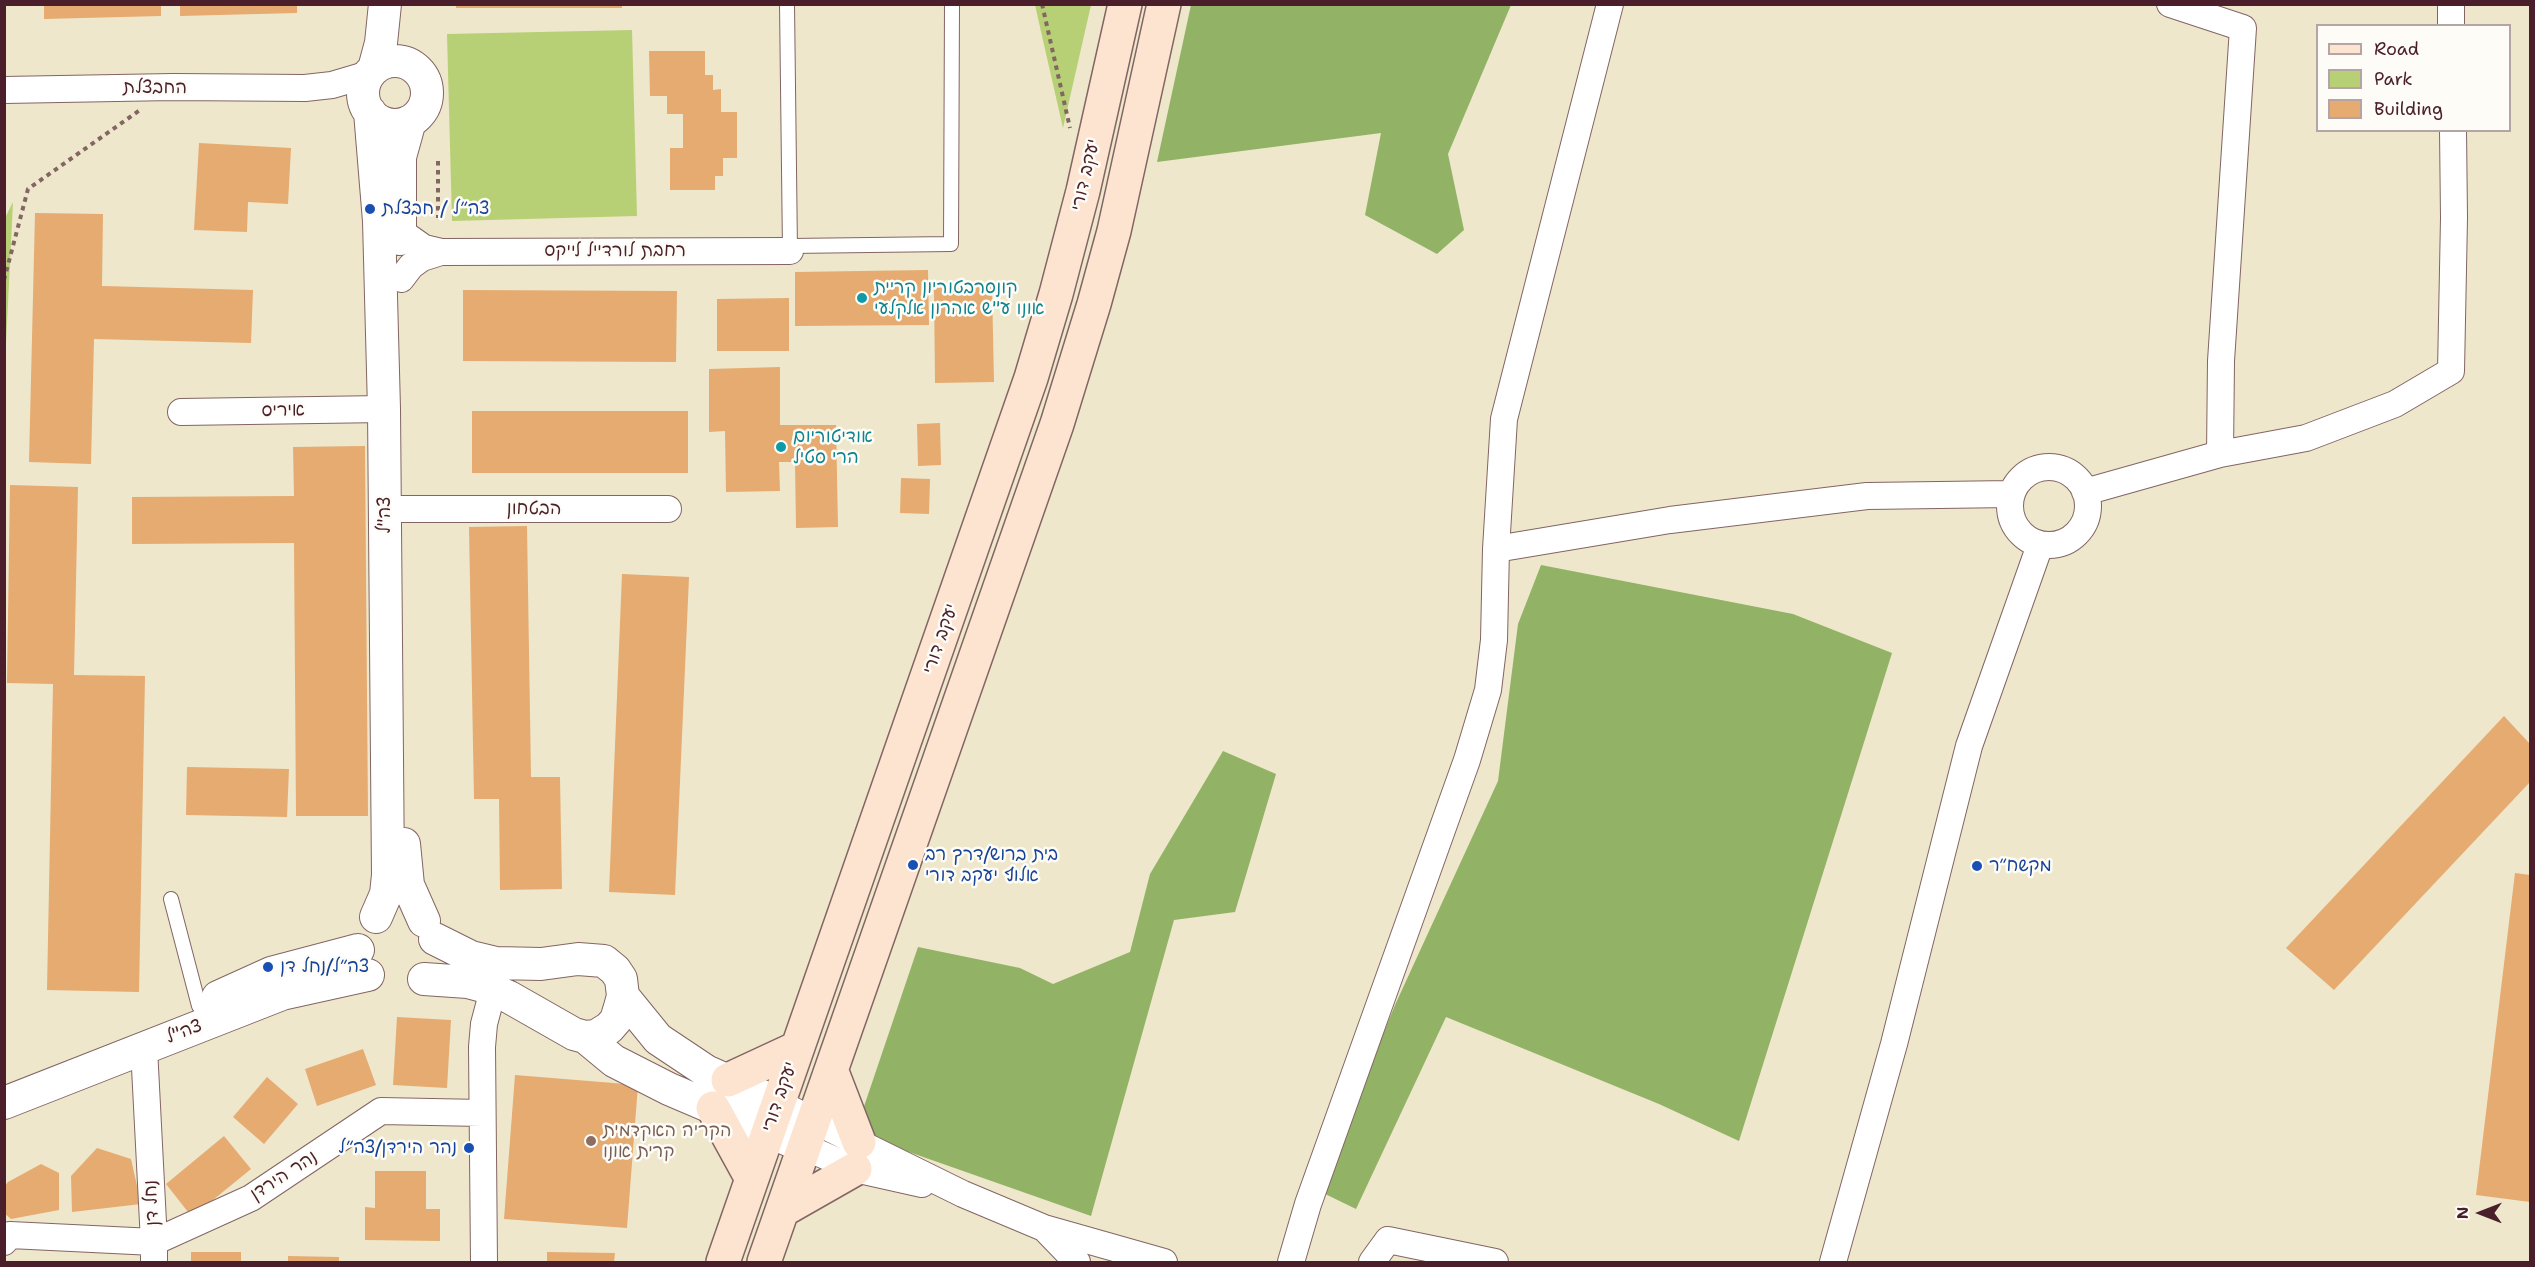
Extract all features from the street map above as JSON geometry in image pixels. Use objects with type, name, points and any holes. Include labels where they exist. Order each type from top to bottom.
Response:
[{"type":"main road","name":"יעקב דורי","points":[[723,1263],[1031,378],[1083,191],[1125,4]]},
{"type":"main road","points":[[764,1263],[1057,424],[1114,231],[1164,4]]},
{"type":"main road","points":[[728,1080],[797,1048]]},
{"type":"main road","points":[[783,1210],[857,1156],[832,1072]]},
{"type":"main road","points":[[714,1108],[752,1179]]},
{"type":"street","points":[[368,109],[363,89],[381,43],[386,4]]},
{"type":"street","points":[[404,4],[405,45],[411,65]]},
{"type":"street","points":[[1291,1263],[1308,1204],[1467,760],[1488,690],[1494,640],[1496,549],[1504,419],[1610,4]]},
{"type":"street","points":[[2170,4],[2243,27],[2222,362],[2220,454]]},
{"type":"street","points":[[2451,4],[2451,24]]},
{"type":"street","points":[[392,61],[411,65],[422,75],[427,90],[421,112],[410,121],[392,124],[383,122],[368,109],[346,97],[305,88],[332,85],[371,72],[392,61]]},
{"type":"street","name":"החבצלת","points":[[4,90],[173,87],[305,88]]},
{"type":"street","name":"צה\"ל","points":[[368,109],[379,221],[384,409],[388,875],[386,894],[376,917]]},
{"type":"street","name":"צה\"ל","points":[[410,121],[400,156],[404,859],[408,885],[429,930]]},
{"type":"street","points":[[2085,492],[2220,454],[2306,438],[2395,404],[2451,371],[2453,132]]},
{"type":"street","name":"רחבת לורדייל לייקס","points":[[400,231],[424,248],[441,252],[790,248]]},
{"type":"street","name":"רחבת לורדייל לייקס","points":[[401,279],[411,266],[422,258],[441,252]]},
{"type":"street","name":"איריס","points":[[182,412],[384,409]]},
{"type":"street","points":[[2053,467],[2066,471],[2077,478],[2085,492],[2087,513],[2083,525],[2065,542],[2053,546],[2040,545],[2028,540],[2012,521],[2009,507],[2011,494],[2027,473],[2040,468],[2053,467]]},
{"type":"street","points":[[1496,549],[1670,520],[1867,496],[2011,494]]},
{"type":"street","name":"הבטחון","points":[[401,509],[668,509]]},
{"type":"street","points":[[1833,1263],[1894,1044],[1969,746],[2040,545]]},
{"type":"street","points":[[423,979],[468,982],[493,990],[574,1034],[585,1037],[596,1036],[609,1028],[616,1020],[622,996],[621,979],[615,970],[604,961],[578,959],[541,964],[496,963],[471,957],[429,930],[413,914],[400,911],[388,912],[376,917],[361,937],[363,962],[377,983],[388,988],[401,989],[413,986],[423,979],[435,961],[429,930]]},
{"type":"street","name":"צה\"ל","points":[[4,1082],[199,1006],[271,973],[363,962]]},
{"type":"street","name":"צה\"ל","points":[[4,1103],[363,962]]},
{"type":"street","points":[[484,1263],[482,1047],[484,1024],[493,990]]},
{"type":"street","points":[[622,996],[658,1039],[706,1071],[728,1080],[773,1117],[857,1156],[963,1194],[1044,1228],[1129,1258],[1164,1263]]},
{"type":"street","points":[[585,1037],[614,1061],[714,1108],[773,1117]]},
{"type":"street","name":"נחל דן","points":[[4,1242],[10,1235],[154,1252],[144,1048]]},
{"type":"street","name":"נהר הירדן","points":[[154,1252],[251,1198],[381,1111],[482,1113]]},
{"type":"street","points":[[1044,1228],[1077,1263]]},
{"type":"street","points":[[1372,1263],[1388,1240],[1496,1263]]},
{"type":"lane","points":[[787,4],[790,248],[951,244],[952,4]]},
{"type":"lane","points":[[171,899],[199,1006]]},
{"type":"path","points":[[1042,4],[1071,135]]},
{"type":"path","points":[[4,280],[28,189],[173,87]]},
{"type":"path","points":[[438,161],[438,218]]},
{"type":"green space","points":[[1035,5],[1091,5],[1063,128],[1047,58]]},
{"type":"green space","points":[[1191,5],[1511,5],[1448,154],[1464,230],[1437,254],[1365,215],[1381,133],[1157,162]]},
{"type":"green space","points":[[632,30],[637,216],[452,221],[447,34]]},
{"type":"green space","points":[[13,202],[5,364],[4,220]]},
{"type":"green space","points":[[1541,565],[1793,614],[1892,653],[1739,1141],[1659,1104],[1446,1017],[1356,1209],[1319,1191],[1395,1005],[1498,781],[1518,624]]},
{"type":"green space","points":[[1223,751],[1276,774],[1235,912],[1174,920],[1091,1216],[855,1133],[918,947],[1020,968],[1053,984],[1130,952],[1150,874]]},
{"type":"building","points":[[44,4],[161,4],[161,16],[44,19]]},
{"type":"building","points":[[180,4],[297,4],[297,13],[180,16]]},
{"type":"building","points":[[456,4],[622,4],[622,8],[456,8]]},
{"type":"building","points":[[649,51],[705,51],[705,75],[713,75],[713,90],[721,89],[721,112],[737,112],[737,158],[723,158],[723,176],[715,176],[715,190],[670,190],[670,148],[683,148],[683,114],[667,114],[667,96],[650,96]]},
{"type":"building","points":[[199,143],[291,148],[288,204],[248,202],[247,232],[194,230]]},
{"type":"building","points":[[35,213],[103,214],[102,286],[253,290],[251,343],[94,339],[91,464],[29,462]]},
{"type":"building","name":"קונסרבטוריון קריית אונו ע\"ש אהרון אלקלעי","points":[[928,270],[929,325],[795,326],[795,272]]},
{"type":"building","points":[[992,287],[994,382],[935,383],[934,288]]},
{"type":"building","points":[[463,290],[677,291],[676,362],[463,361]]},
{"type":"building","points":[[789,298],[789,351],[717,351],[717,299]]},
{"type":"building","name":"אודיטוריום הרי סטיל","points":[[780,367],[780,425],[836,425],[838,527],[796,528],[795,462],[779,462],[780,491],[726,492],[725,431],[709,432],[709,369]]},
{"type":"building","points":[[472,411],[688,411],[688,473],[472,473]]},
{"type":"building","points":[[940,423],[941,465],[918,466],[917,424]]},
{"type":"building","points":[[365,446],[368,816],[296,816],[294,543],[132,544],[132,497],[294,496],[293,447]]},
{"type":"building","points":[[901,478],[930,479],[929,514],[900,513]]},
{"type":"building","points":[[10,485],[78,487],[74,675],[145,676],[139,992],[47,990],[53,684],[7,683]]},
{"type":"building","points":[[527,526],[531,777],[560,777],[562,889],[500,890],[499,799],[474,799],[469,527]]},
{"type":"building","points":[[622,574],[689,577],[675,895],[609,892]]},
{"type":"building","points":[[2504,716],[2530,744],[2530,782],[2334,990],[2286,948]]},
{"type":"building","points":[[187,767],[289,769],[287,817],[186,815]]},
{"type":"building","points":[[2515,873],[2530,875],[2530,1202],[2476,1195]]},
{"type":"building","points":[[397,1017],[451,1020],[447,1088],[393,1085]]},
{"type":"building","points":[[363,1049],[376,1085],[317,1106],[305,1069]]},
{"type":"building","points":[[515,1075],[638,1085],[627,1228],[504,1219]]},
{"type":"building","points":[[267,1077],[298,1104],[264,1144],[233,1117]]},
{"type":"building","points":[[224,1136],[251,1169],[192,1217],[166,1184]]},
{"type":"building","points":[[97,1148],[131,1159],[141,1204],[72,1212],[71,1176]]},
{"type":"building","points":[[41,1164],[59,1173],[59,1210],[11,1219],[4,1213],[4,1187],[8,1182]]},
{"type":"building","points":[[375,1171],[426,1171],[426,1209],[440,1209],[440,1241],[365,1240],[365,1207],[375,1208]]},
{"type":"building","points":[[191,1252],[241,1252],[241,1262],[191,1262]]},
{"type":"building","points":[[547,1252],[615,1253],[614,1262],[547,1262]]},
{"type":"building","points":[[288,1256],[339,1257],[339,1262],[288,1262]]},
{"type":"place","name":"צה״ל / חבצלת","points":[[370,209]]},
{"type":"place","name":"קונסרבטוריון קריית אונו ע\"ש אהרון אלקלעי","points":[[862,298]]},
{"type":"place","name":"אודיטוריום הרי סטיל","points":[[781,447]]},
{"type":"place","name":"בית ברוש/דרך רב אלוף יעקב דורי","points":[[913,865]]},
{"type":"place","name":"מקשח״ר","points":[[1977,866]]},
{"type":"place","name":"צה״ל/נחל דן","points":[[268,967]]},
{"type":"place","name":"הקריה האקדמית קרית אונו","points":[[591,1141]]},
{"type":"place","name":"נהר הירדן/צה״ל","points":[[469,1148]]}]
